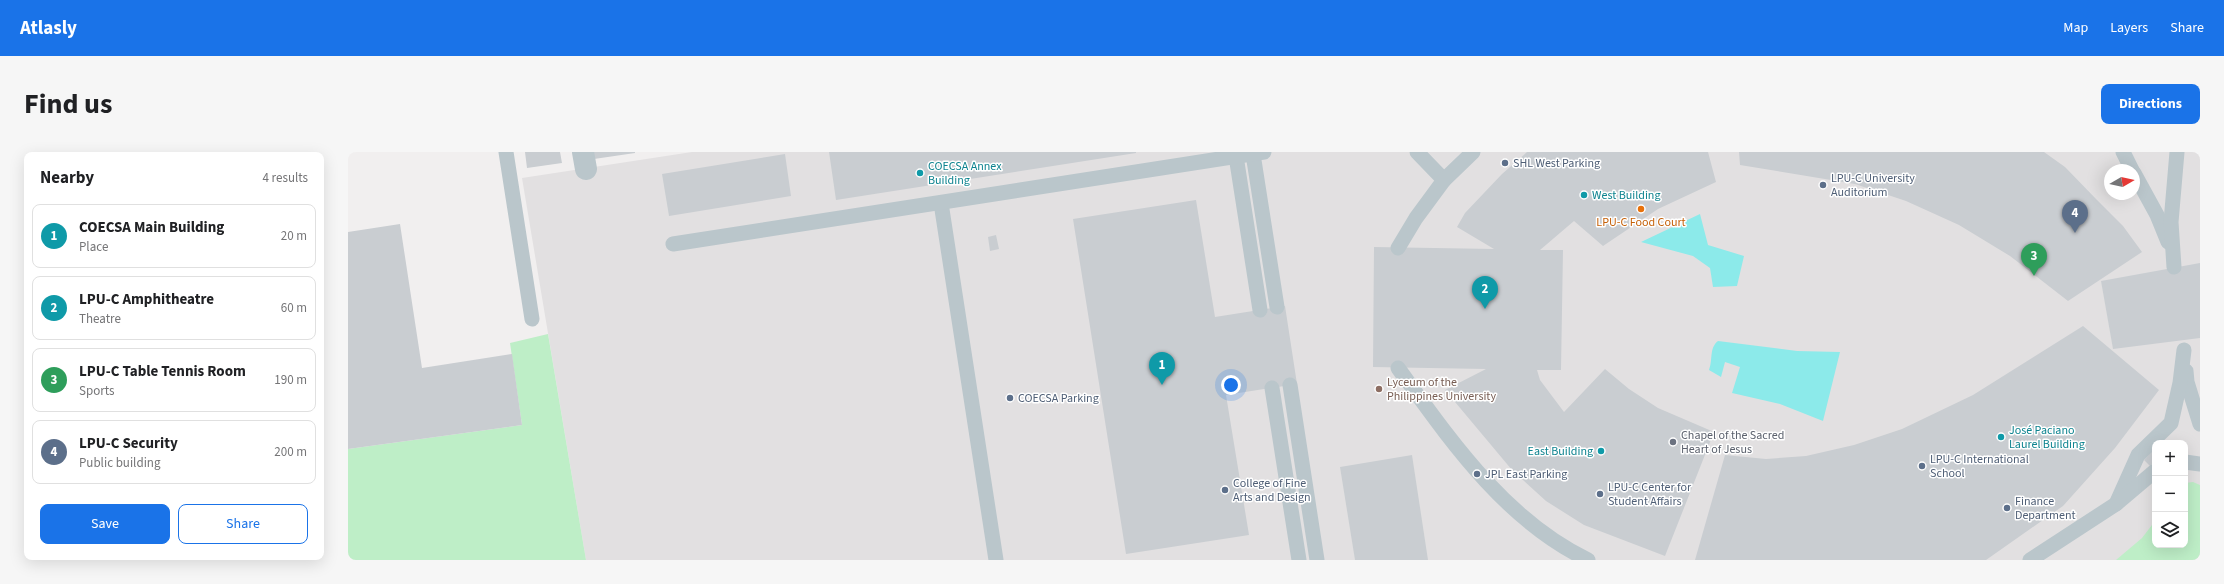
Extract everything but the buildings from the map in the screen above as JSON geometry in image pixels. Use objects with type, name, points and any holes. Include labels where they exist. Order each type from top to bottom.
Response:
[{"type":"lane","points":[[506,152],[532,319]]},
{"type":"lane","points":[[1417,152],[1444,180]]},
{"type":"lane","points":[[1398,248],[1444,180],[1473,152]]},
{"type":"lane","points":[[2123,152],[2129,164]]},
{"type":"lane","points":[[2174,268],[2171,222],[2177,152]]},
{"type":"lane","points":[[672,244],[1258,153],[1277,307]]},
{"type":"lane","points":[[1236,156],[1260,310]]},
{"type":"lane","points":[[2140,184],[2157,215],[2172,253]]},
{"type":"lane","points":[[941,203],[996,560]]},
{"type":"lane","points":[[2116,504],[2138,455],[2171,423],[2180,383],[2183,345],[2187,382],[2200,424]]},
{"type":"lane","points":[[1398,368],[1448,437],[1500,496],[1534,527],[1588,560]]},
{"type":"lane","points":[[1290,385],[1317,560]]},
{"type":"lane","points":[[1272,388],[1299,560]]},
{"type":"lane","points":[[2188,462],[2200,464]]},
{"type":"lane","points":[[2030,560],[2116,504],[2152,474]]},
{"type":"shaded area","name":"Lyceum of the Philippines University","points":[[692,152],[2200,152],[2200,560],[586,560],[522,178]]},
{"type":"green space","points":[[548,334],[586,560],[348,560],[348,449],[522,425],[510,343]]},
{"type":"green space","points":[[2193,482],[2200,485],[2200,560],[2116,560],[2142,538],[2152,525],[2152,548],[2188,548],[2188,483]]},
{"type":"water","points":[[1700,214],[1708,245],[1744,256],[1737,286],[1713,287],[1710,268],[1693,256],[1641,242]]},
{"type":"water","points":[[1718,341],[1797,351],[1840,352],[1823,421],[1780,404],[1732,393],[1740,367],[1725,362],[1721,377],[1709,370],[1713,347]]},
{"type":"place","name":"SHL West Parking","points":[[1505,163]]},
{"type":"place","name":"COECSA Annex Building","points":[[920,173]]},
{"type":"place","name":"LPU-C University Auditorium","points":[[1823,185]]},
{"type":"place","name":"West Building","points":[[1584,195]]},
{"type":"place","name":"LPU-C Food Court","points":[[1641,209]]},
{"type":"place","name":"LPU-C Security","points":[[2075,233]]},
{"type":"place","name":"LPU-C Table Tennis Room","points":[[2034,276]]},
{"type":"place","name":"LPU-C Amphitheatre","points":[[1485,309]]},
{"type":"place","name":"COECSA Main Building","points":[[1162,385]]},
{"type":"place","name":"Lyceum of the Philippines University","points":[[1379,389]]},
{"type":"place","name":"COECSA Parking","points":[[1010,398]]},
{"type":"place","name":"José Paciano Laurel Building","points":[[2001,437]]},
{"type":"place","name":"Chapel of the Sacred Heart of Jesus","points":[[1673,442]]},
{"type":"place","name":"East Building","points":[[1601,451]]},
{"type":"place","name":"LPU-C International School","points":[[1922,466]]},
{"type":"place","name":"JPL East Parking","points":[[1477,474]]},
{"type":"place","name":"College of Fine Arts and Design","points":[[1225,490]]},
{"type":"place","name":"LPU-C Center for Student Affairs","points":[[1600,494]]},
{"type":"place","name":"Finance Department","points":[[2007,508]]}]
